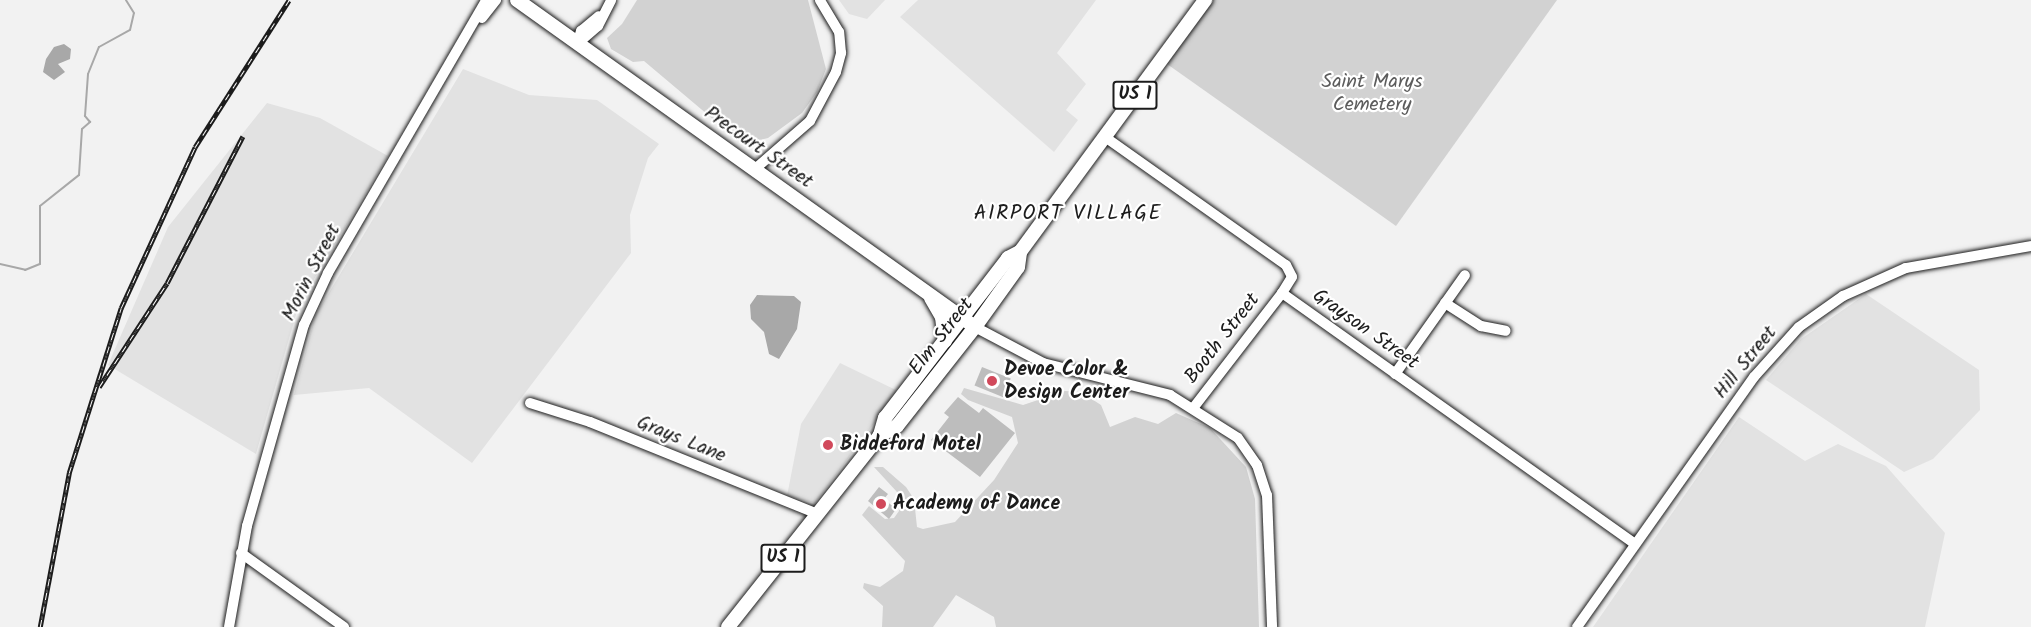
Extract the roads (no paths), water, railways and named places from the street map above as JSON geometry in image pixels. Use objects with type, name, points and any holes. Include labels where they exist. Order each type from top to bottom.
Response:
[{"type":"main road","name":"Precourt Street","points":[[517,0],[975,327]]},
{"type":"main road","name":"Elm Street","points":[[728,627],[880,435],[885,418],[1008,258],[1020,252],[1204,0]]},
{"type":"main road","name":"Elm Street","points":[[880,435],[897,426],[975,327],[1018,267],[1020,252]]},
{"type":"main road","points":[[928,294],[942,317],[945,341]]},
{"type":"street","name":"Morin Street","points":[[229,627],[241,553],[311,308],[472,29],[486,0]]},
{"type":"street","name":"Morin Street","points":[[472,29],[496,0]]},
{"type":"street","points":[[577,44],[580,31],[599,16],[611,0]]},
{"type":"street","points":[[755,169],[810,121],[836,72],[839,32],[820,0]]},
{"type":"street","name":"Grayson Street","points":[[1105,137],[1286,265],[1292,277],[1282,293],[1635,544]]},
{"type":"street","name":"Hill Street","points":[[1577,627],[1767,361],[1815,314],[1860,287],[1906,268],[2031,246]]},
{"type":"street","points":[[1395,374],[1465,275]]},
{"type":"street","name":"Booth Street","points":[[1194,407],[1282,293]]},
{"type":"street","points":[[1445,303],[1481,326],[1506,331]]},
{"type":"street","points":[[975,327],[1043,363],[1149,387],[1194,407],[1238,438],[1262,475],[1269,508],[1272,627]]},
{"type":"street","name":"Grays Lane","points":[[530,403],[572,415],[818,514]]},
{"type":"street","points":[[241,553],[344,627]]},
{"type":"waterway","points":[[0,264],[25,270],[40,264],[40,206],[79,175],[82,129],[90,122],[85,116],[88,74],[99,47],[130,30],[134,13],[126,0]]},
{"type":"railway","points":[[40,627],[69,473],[121,308],[195,147],[289,0]]},
{"type":"railway","points":[[99,387],[167,283],[243,136]]},
{"type":"place","name":"Devoe Color & Design Center","points":[[992,381]]},
{"type":"place","name":"Biddeford Motel","points":[[828,445]]},
{"type":"place","name":"Academy of Dance","points":[[881,504]]},
{"type":"district","name":"AIRPORT VILLAGE","points":[[1068,214]]},
{"type":"park label","name":"Saint Marys Cemetery","points":[[1372,94]]}]
